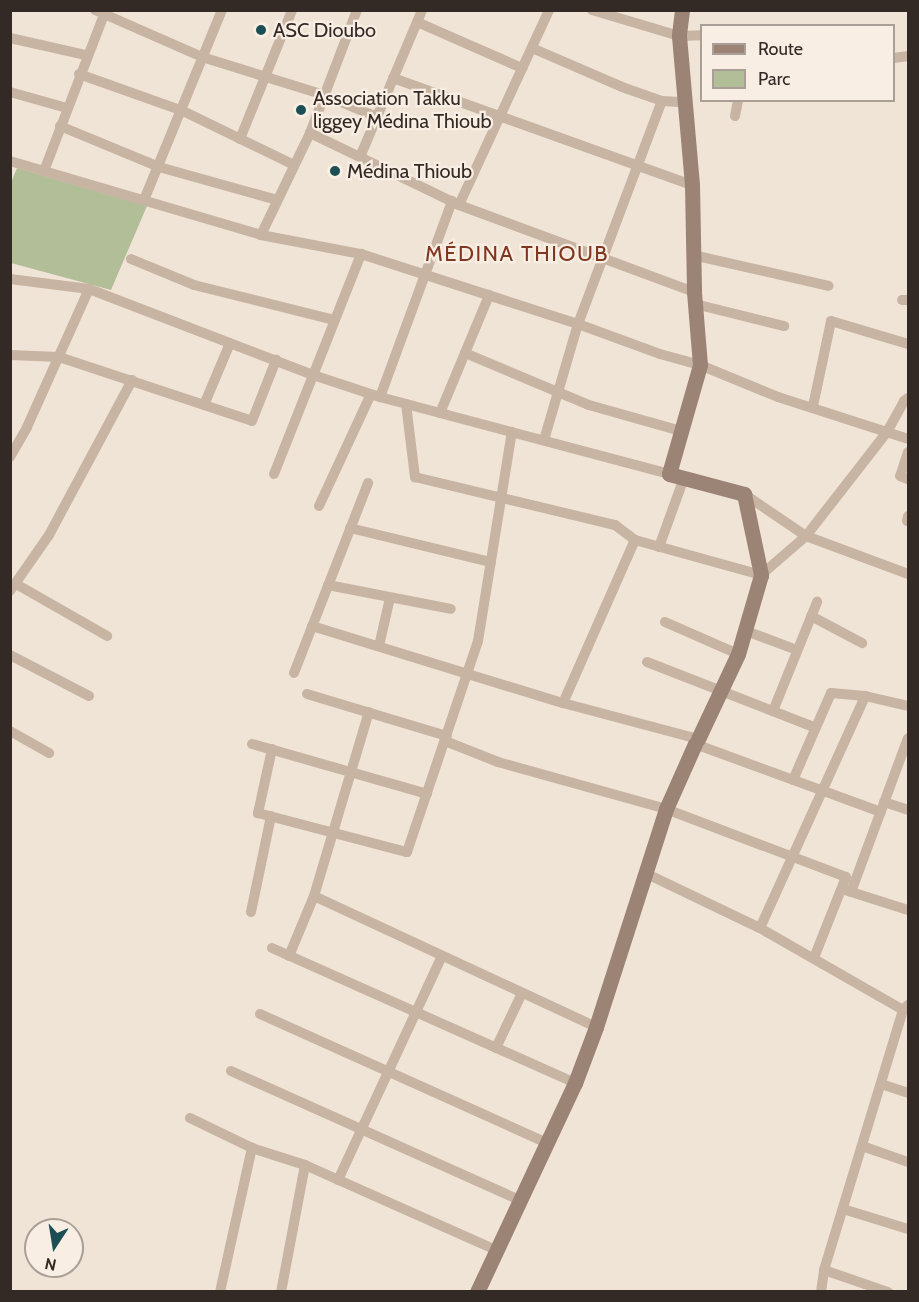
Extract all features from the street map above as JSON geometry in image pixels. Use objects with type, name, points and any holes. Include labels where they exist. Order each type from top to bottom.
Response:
[{"type":"street","points":[[144,200],[183,111],[222,10]]},
{"type":"street","points":[[240,139],[292,10]]},
{"type":"street","points":[[261,235],[310,133],[357,10]]},
{"type":"street","points":[[360,157],[422,10]]},
{"type":"street","points":[[319,506],[376,395],[456,203],[500,117],[549,10]]},
{"type":"street","points":[[592,10],[679,36],[700,35]]},
{"type":"street","points":[[659,547],[676,476],[681,431],[700,365],[693,255],[692,185],[679,36],[682,10]]},
{"type":"street","points":[[44,171],[101,12],[202,57],[324,95],[377,117]]},
{"type":"street","points":[[417,22],[522,69]]},
{"type":"street","points":[[10,38],[86,55]]},
{"type":"street","points":[[532,48],[622,87],[662,101],[684,102]]},
{"type":"street","points":[[79,74],[183,111],[294,165]]},
{"type":"street","points":[[393,78],[692,185]]},
{"type":"street","points":[[10,92],[67,108]]},
{"type":"street","points":[[544,440],[578,324],[662,101]]},
{"type":"street","points":[[735,116],[738,102]]},
{"type":"street","points":[[60,126],[159,166],[277,200]]},
{"type":"street","points":[[310,133],[456,203],[604,258],[695,298],[784,326]]},
{"type":"street","points":[[10,161],[261,235],[361,254],[578,324],[660,354],[700,365],[778,398],[813,406],[909,438]]},
{"type":"street","points":[[274,474],[361,254]]},
{"type":"street","points":[[693,255],[829,286]]},
{"type":"street","points":[[131,259],[194,285],[334,320]]},
{"type":"street","points":[[10,279],[89,289],[313,375],[376,395],[744,494],[806,536],[909,574]]},
{"type":"street","points":[[10,458],[89,289]]},
{"type":"street","points":[[440,413],[489,296]]},
{"type":"street","points":[[813,406],[831,321],[909,344]]},
{"type":"street","points":[[204,405],[230,343]]},
{"type":"street","points":[[465,353],[589,405],[681,431]]},
{"type":"street","points":[[10,355],[59,357],[252,421],[276,360]]},
{"type":"street","points":[[107,636],[13,588],[49,535],[132,380]]},
{"type":"street","points":[[761,575],[806,536],[887,432],[904,401],[909,398]]},
{"type":"street","points":[[406,404],[415,477],[501,500],[536,504],[615,525],[635,540],[761,575]]},
{"type":"street","points":[[272,749],[258,813],[407,852],[478,641],[512,432]]},
{"type":"street","points":[[909,452],[900,476],[909,479]]},
{"type":"street","points":[[294,673],[368,483]]},
{"type":"street","points":[[477,1292],[575,1083],[596,1027],[666,809],[738,654],[761,575],[744,494]]},
{"type":"street","points":[[350,528],[491,562]]},
{"type":"street","points":[[562,703],[635,540]]},
{"type":"street","points":[[328,585],[451,609]]},
{"type":"street","points":[[379,646],[390,598]]},
{"type":"street","points":[[773,711],[817,602]]},
{"type":"street","points":[[811,616],[862,643]]},
{"type":"street","points":[[665,622],[738,654]]},
{"type":"street","points":[[312,626],[468,675],[697,741],[822,790],[883,807],[909,810]]},
{"type":"street","points":[[746,630],[797,650]]},
{"type":"street","points":[[10,655],[89,696]]},
{"type":"street","points":[[647,662],[816,728]]},
{"type":"street","points":[[793,780],[831,693],[865,696],[909,706]]},
{"type":"street","points":[[307,694],[446,738],[498,762],[666,809],[793,855],[846,877],[846,890]]},
{"type":"street","points":[[760,928],[865,696]]},
{"type":"street","points":[[289,956],[314,896],[369,712]]},
{"type":"street","points":[[10,731],[50,753]]},
{"type":"street","points":[[814,958],[883,807],[909,738]]},
{"type":"street","points":[[252,744],[427,794]]},
{"type":"street","points":[[251,912],[271,816]]},
{"type":"street","points":[[645,873],[760,928],[906,1007],[824,1270],[821,1292]]},
{"type":"street","points":[[846,890],[909,910]]},
{"type":"street","points":[[314,896],[596,1027]]},
{"type":"street","points":[[272,948],[575,1083]]},
{"type":"street","points":[[338,1180],[442,956]]},
{"type":"street","points":[[496,1048],[522,993]]},
{"type":"street","points":[[260,1014],[547,1143]]},
{"type":"street","points":[[231,1071],[520,1200]]},
{"type":"street","points":[[881,1084],[909,1093]]},
{"type":"street","points":[[189,1118],[252,1148],[305,1165],[496,1250]]},
{"type":"street","points":[[862,1146],[909,1162]]},
{"type":"street","points":[[220,1292],[252,1148]]},
{"type":"street","points":[[281,1292],[305,1165]]},
{"type":"street","points":[[843,1209],[909,1229]]},
{"type":"street","points":[[824,1270],[888,1292]]},
{"type":"green space","points":[[17,168],[147,206],[111,290],[11,263],[10,185]]},
{"type":"place","name":"ASC Dioubo","points":[[261,30]]},
{"type":"place","name":"Association Takku liggey Médina Thioub","points":[[301,110]]},
{"type":"place","name":"Médina Thioub","points":[[335,171]]},
{"type":"district","name":"MÉDINA THIOUB","points":[[517,254]]}]
